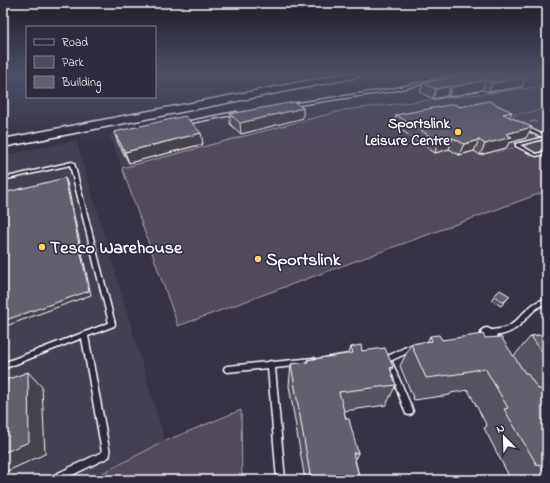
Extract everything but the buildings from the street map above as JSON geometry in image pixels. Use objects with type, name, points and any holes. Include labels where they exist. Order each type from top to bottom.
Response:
[{"type":"highway","points":[[3,133],[200,97]]},
{"type":"highway","points":[[3,143],[242,97]]},
{"type":"street","points":[[484,334],[505,363]]},
{"type":"lane","points":[[283,106],[347,97]]},
{"type":"lane","points":[[178,125],[238,113]]},
{"type":"lane","points":[[524,127],[538,134],[547,136]]},
{"type":"lane","points":[[547,136],[517,145],[536,155],[547,152]]},
{"type":"lane","points":[[3,179],[72,164],[112,324],[3,366]]},
{"type":"lane","points":[[484,334],[501,332],[512,328],[530,309],[539,303],[547,301]]},
{"type":"lane","points":[[53,480],[106,454],[85,334]]},
{"type":"lane","points":[[375,361],[388,359],[407,349],[421,345]]},
{"type":"lane","points":[[388,359],[409,411]]},
{"type":"lane","points":[[227,369],[318,360]]},
{"type":"lane","points":[[271,364],[276,399],[276,441],[281,480]]},
{"type":"path","points":[[517,121],[513,119],[514,115],[547,109]]},
{"type":"path","points":[[497,152],[520,146]]},
{"type":"shaded area","points":[[324,97],[458,97],[344,110],[122,168],[109,135],[243,108]]},
{"type":"shaded area","points":[[76,140],[165,441],[89,480],[3,480],[3,156]]},
{"type":"green space","name":"Sportslink","points":[[458,97],[547,97],[547,191],[178,326],[122,168],[344,110]]},
{"type":"green space","points":[[241,410],[242,480],[89,480],[165,441]]},
{"type":"place","name":"Sportslink Leisure Centre","points":[[458,132]]},
{"type":"place","name":"Tesco Warehouse","points":[[42,247]]},
{"type":"place","name":"Sportslink","points":[[258,259]]}]
